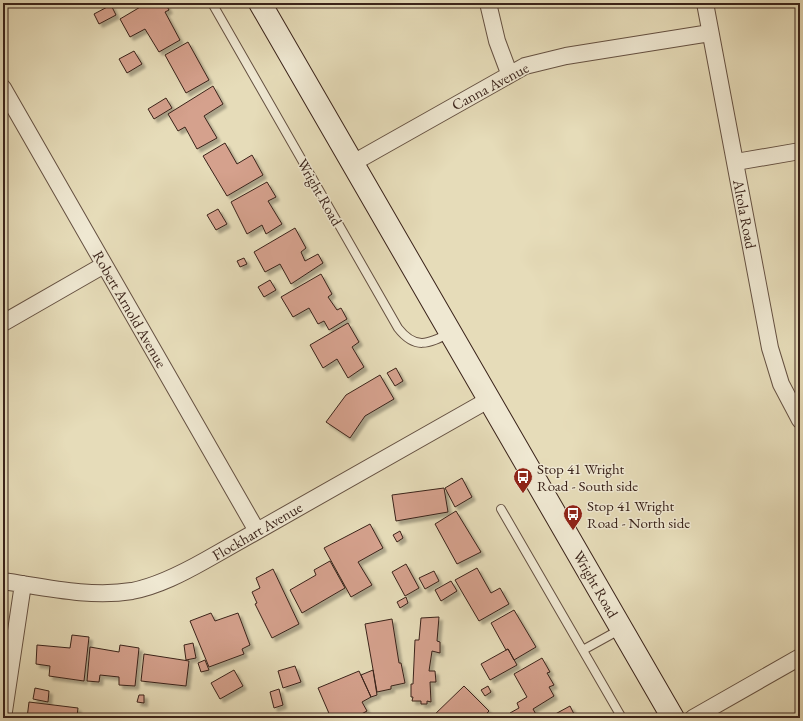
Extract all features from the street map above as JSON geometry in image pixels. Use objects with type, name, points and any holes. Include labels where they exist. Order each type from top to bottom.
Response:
[{"type":"main road","name":"Wright Road","points":[[260,3],[673,718]]},
{"type":"street","points":[[488,3],[497,42],[509,73]]},
{"type":"street","name":"Altola Road","points":[[705,3],[771,354],[774,366],[794,396],[800,420]]},
{"type":"street","name":"Canna Avenue","points":[[353,163],[509,73],[525,66],[566,56],[710,33]]},
{"type":"street","name":"Robert Arnold Avenue","points":[[3,88],[257,531]]},
{"type":"street","points":[[736,162],[800,151]]},
{"type":"street","points":[[3,323],[104,265]]},
{"type":"street","name":"Flockhart Avenue","points":[[3,581],[85,592],[133,590],[157,583],[183,572],[490,399]]},
{"type":"street","points":[[3,718],[23,584]]},
{"type":"street","points":[[693,718],[800,657]]},
{"type":"lane","name":"Wright Road","points":[[212,3],[398,328],[405,336],[420,343],[431,342],[451,332]]},
{"type":"lane","points":[[501,509],[622,718]]},
{"type":"lane","name":"Wright Road","points":[[583,650],[621,628]]},
{"type":"building","points":[[147,3],[165,3],[169,10],[165,12],[180,40],[159,52],[145,29],[130,37],[120,19]]},
{"type":"building","points":[[111,5],[116,15],[99,24],[94,14]]},
{"type":"building","points":[[188,42],[209,80],[186,93],[165,55]]},
{"type":"building","points":[[134,51],[142,64],[127,73],[119,59]]},
{"type":"building","points":[[213,86],[223,104],[204,116],[217,138],[197,149],[185,127],[178,131],[168,114]]},
{"type":"building","points":[[166,98],[172,108],[154,119],[148,109]]},
{"type":"building","points":[[225,143],[237,164],[252,155],[263,175],[227,196],[203,156]]},
{"type":"building","points":[[267,182],[276,197],[268,201],[282,224],[266,234],[262,225],[247,234],[231,202]]},
{"type":"building","points":[[218,209],[227,224],[216,230],[207,215]]},
{"type":"building","points":[[295,228],[306,248],[301,252],[305,261],[318,254],[323,263],[291,284],[280,264],[265,272],[254,252]]},
{"type":"building","points":[[244,258],[247,264],[240,267],[237,261]]},
{"type":"building","points":[[321,274],[332,294],[328,297],[337,310],[341,308],[347,319],[329,330],[324,321],[318,324],[309,308],[293,317],[281,297]]},
{"type":"building","points":[[270,280],[276,290],[264,297],[258,287]]},
{"type":"building","points":[[348,323],[359,342],[352,347],[364,367],[348,378],[337,359],[323,368],[310,345]]},
{"type":"building","points":[[396,368],[403,381],[395,386],[387,373]]},
{"type":"building","points":[[380,375],[394,399],[365,416],[350,438],[326,422],[346,395]]},
{"type":"building","points":[[462,478],[472,497],[455,507],[445,488]]},
{"type":"building","points":[[444,488],[448,512],[396,521],[392,495]]},
{"type":"building","points":[[456,511],[481,552],[457,564],[435,524]]},
{"type":"building","points":[[370,524],[383,548],[358,562],[372,585],[351,597],[324,548]]},
{"type":"building","points":[[400,531],[403,538],[397,542],[393,535]]},
{"type":"building","points":[[330,561],[345,588],[302,613],[290,590],[316,575],[314,570]]},
{"type":"building","points":[[406,564],[419,588],[405,596],[392,572]]},
{"type":"building","points":[[477,568],[491,593],[500,588],[509,604],[479,621],[455,580]]},
{"type":"building","points":[[273,569],[299,624],[272,638],[255,604],[257,603],[252,592],[260,588],[256,578]]},
{"type":"building","points":[[434,571],[439,581],[425,589],[419,578]]},
{"type":"building","points":[[451,581],[457,591],[441,601],[435,590]]},
{"type":"building","points":[[406,597],[408,603],[400,608],[397,602]]},
{"type":"building","points":[[514,610],[536,647],[514,660],[508,649],[506,650],[491,623]]},
{"type":"building","points":[[211,613],[215,621],[238,613],[250,645],[242,649],[244,654],[209,667],[190,621]]},
{"type":"building","points":[[439,617],[437,641],[440,642],[440,653],[432,651],[429,671],[435,671],[436,682],[430,682],[431,702],[427,701],[427,704],[421,704],[421,701],[412,701],[413,697],[411,697],[415,640],[419,640],[421,618]]},
{"type":"building","points":[[392,619],[399,663],[401,663],[405,683],[391,686],[391,689],[377,692],[365,624]]},
{"type":"building","points":[[72,635],[89,637],[84,681],[49,676],[50,666],[36,664],[37,645],[70,648]]},
{"type":"building","points":[[193,643],[196,658],[186,660],[184,645]]},
{"type":"building","points":[[120,645],[139,648],[135,686],[119,685],[119,677],[100,675],[99,682],[87,681],[90,647],[119,652]]},
{"type":"building","points":[[508,649],[517,665],[490,680],[481,664]]},
{"type":"building","points":[[144,654],[189,661],[186,686],[141,681]]},
{"type":"building","points":[[542,658],[550,672],[547,673],[554,685],[549,687],[554,696],[533,709],[538,718],[513,718],[510,713],[519,708],[517,703],[527,697],[514,674]]},
{"type":"building","points":[[205,660],[209,670],[201,672],[198,663]]},
{"type":"building","points":[[295,666],[301,682],[283,688],[278,671]]},
{"type":"building","points":[[234,670],[243,686],[220,699],[211,683]]},
{"type":"building","points":[[373,670],[377,695],[371,697],[361,675]]},
{"type":"building","points":[[359,671],[371,697],[362,702],[367,711],[354,718],[331,718],[318,688]]},
{"type":"building","points":[[464,686],[489,711],[482,718],[431,718]]},
{"type":"building","points":[[488,686],[491,692],[485,696],[481,690]]},
{"type":"building","points":[[35,688],[49,691],[48,702],[33,699]]},
{"type":"building","points":[[279,689],[283,705],[274,708],[270,692]]},
{"type":"building","points":[[139,695],[144,695],[144,703],[137,702]]},
{"type":"building","points":[[29,702],[78,708],[77,716],[63,714],[62,717],[43,715],[43,718],[27,718]]},
{"type":"building","points":[[570,706],[576,718],[548,718]]},
{"type":"building","points":[[116,714],[134,717],[116,718]]},
{"type":"place","name":"Stop 41 Wright Road - South side","points":[[523,494]]},
{"type":"place","name":"Stop 41 Wright Road - North side","points":[[573,531]]}]
